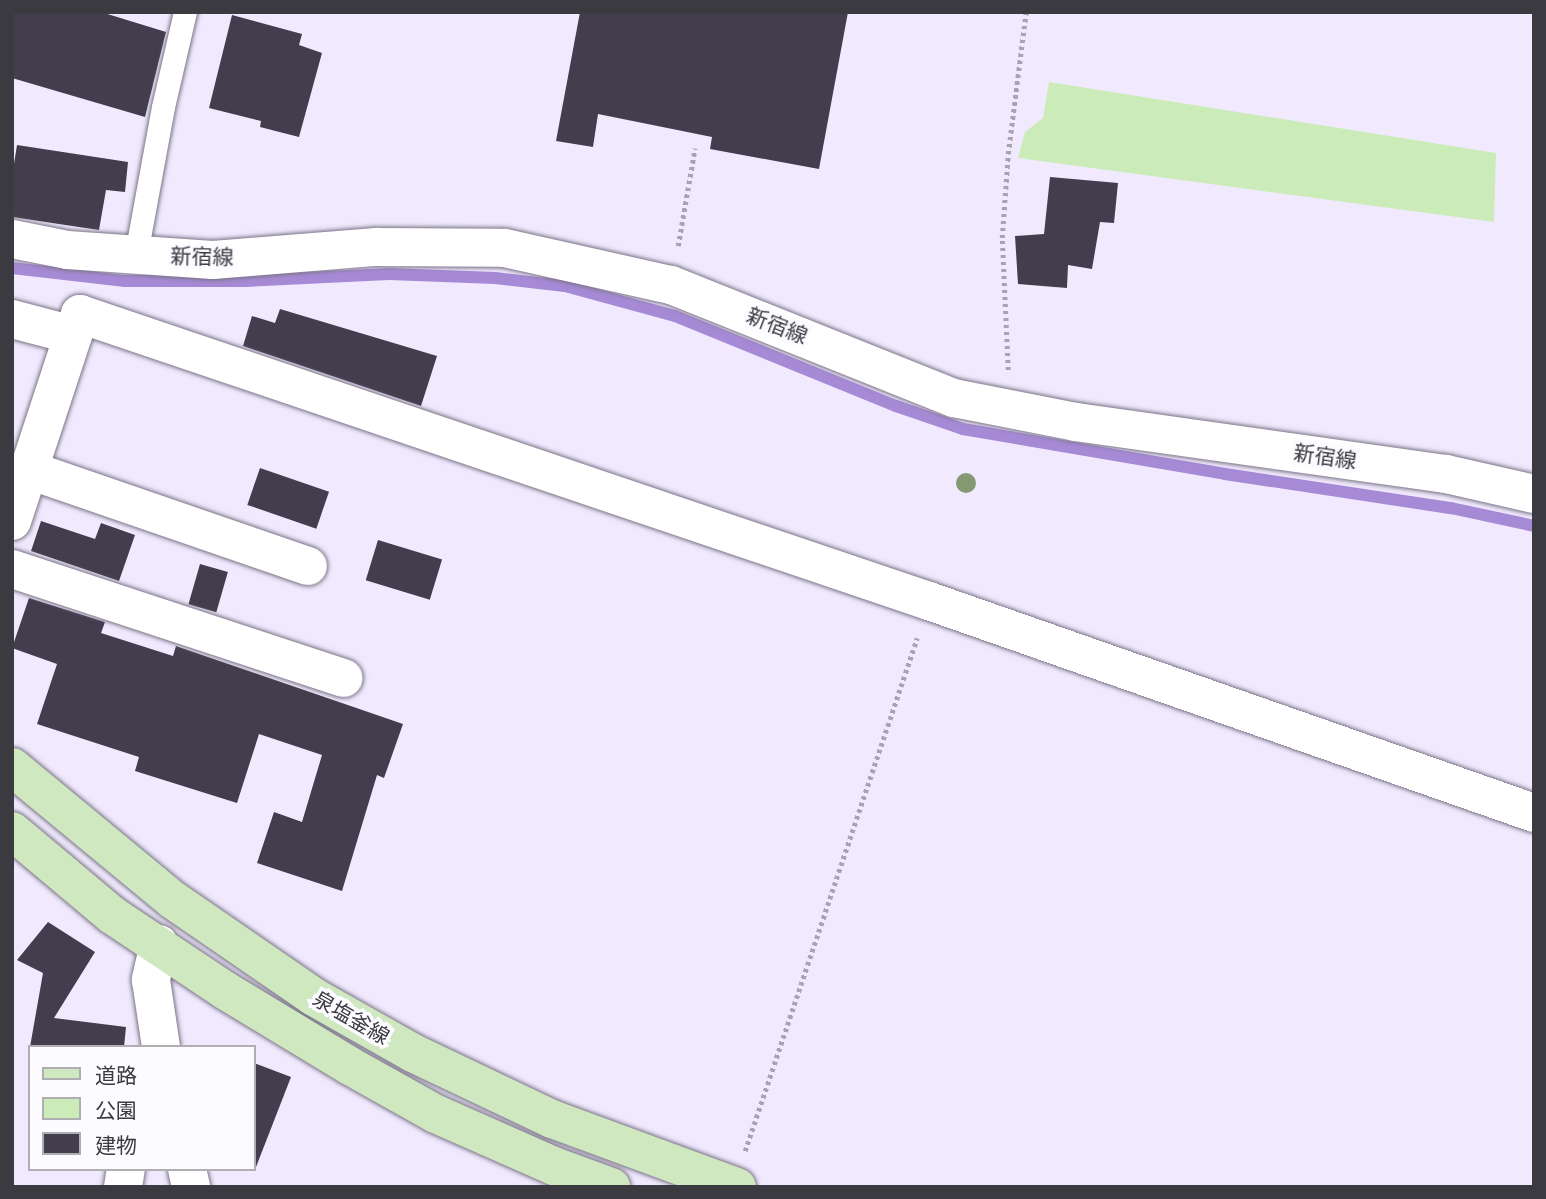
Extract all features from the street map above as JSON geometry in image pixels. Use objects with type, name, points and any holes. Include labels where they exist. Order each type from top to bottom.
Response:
[{"type":"main road","name":"泉塩釜線","points":[[12,767],[173,900],[314,997],[413,1053],[552,1119],[735,1186]]},
{"type":"main road","name":"泉塩釜線","points":[[12,831],[112,915],[226,991],[436,1114],[554,1166],[611,1187]]},
{"type":"street","name":"新宿線","points":[[12,239],[66,250],[213,260],[376,247],[466,245],[505,248],[671,285],[954,398],[1076,422],[1446,474],[1534,494]]},
{"type":"street","points":[[12,521],[80,314],[929,601],[1534,813]]},
{"type":"street","points":[[12,318],[73,335]]},
{"type":"street","points":[[29,470],[308,566]]},
{"type":"street","points":[[12,569],[344,678]]},
{"type":"street","points":[[154,1036],[151,980],[159,944]]},
{"type":"lane","points":[[136,254],[163,107],[186,12]]},
{"type":"path","points":[[1009,409],[1002,238],[1008,154],[1026,12]]},
{"type":"path","points":[[671,285],[695,148]]},
{"type":"path","points":[[735,1186],[929,601]]},
{"type":"green space","points":[[1049,82],[1496,153],[1494,222],[1018,158],[1025,132],[1043,118]]},
{"type":"building","points":[[12,12],[101,12],[166,32],[145,117],[12,78]]},
{"type":"building","points":[[580,12],[848,12],[819,169],[710,149],[712,137],[598,114],[593,147],[556,141]]},
{"type":"building","points":[[232,15],[302,34],[299,45],[322,53],[299,137],[260,127],[261,121],[209,108]]},
{"type":"building","points":[[17,145],[128,162],[125,192],[106,190],[99,230],[12,217],[12,176]]},
{"type":"building","points":[[1050,177],[1118,183],[1114,223],[1100,222],[1092,269],[1068,265],[1067,288],[1018,284],[1015,236],[1044,234]]},
{"type":"building","points":[[280,309],[437,356],[421,406],[243,346],[252,316],[275,323]]},
{"type":"building","points":[[260,468],[329,492],[316,529],[247,505]]},
{"type":"building","points":[[41,521],[95,539],[101,523],[135,535],[119,581],[31,551]]},
{"type":"building","points":[[378,540],[442,560],[430,600],[366,580]]},
{"type":"building","points":[[200,564],[228,572],[216,612],[188,604]]},
{"type":"building","points":[[29,598],[105,622],[101,633],[173,656],[176,646],[403,724],[384,778],[377,775],[342,891],[257,863],[274,812],[302,822],[322,755],[259,734],[237,803],[135,771],[139,757],[37,724],[57,664],[12,648]]},
{"type":"building","points":[[48,922],[95,952],[54,1018],[126,1027],[124,1045],[30,1045],[43,973],[17,960]]},
{"type":"building","points":[[256,1064],[291,1077],[256,1167]]},
{"type":"waterway","points":[[12,268],[125,281],[245,281],[389,274],[495,278],[565,286],[675,316],[896,406],[963,429],[1225,474],[1451,508],[1534,526]]}]
